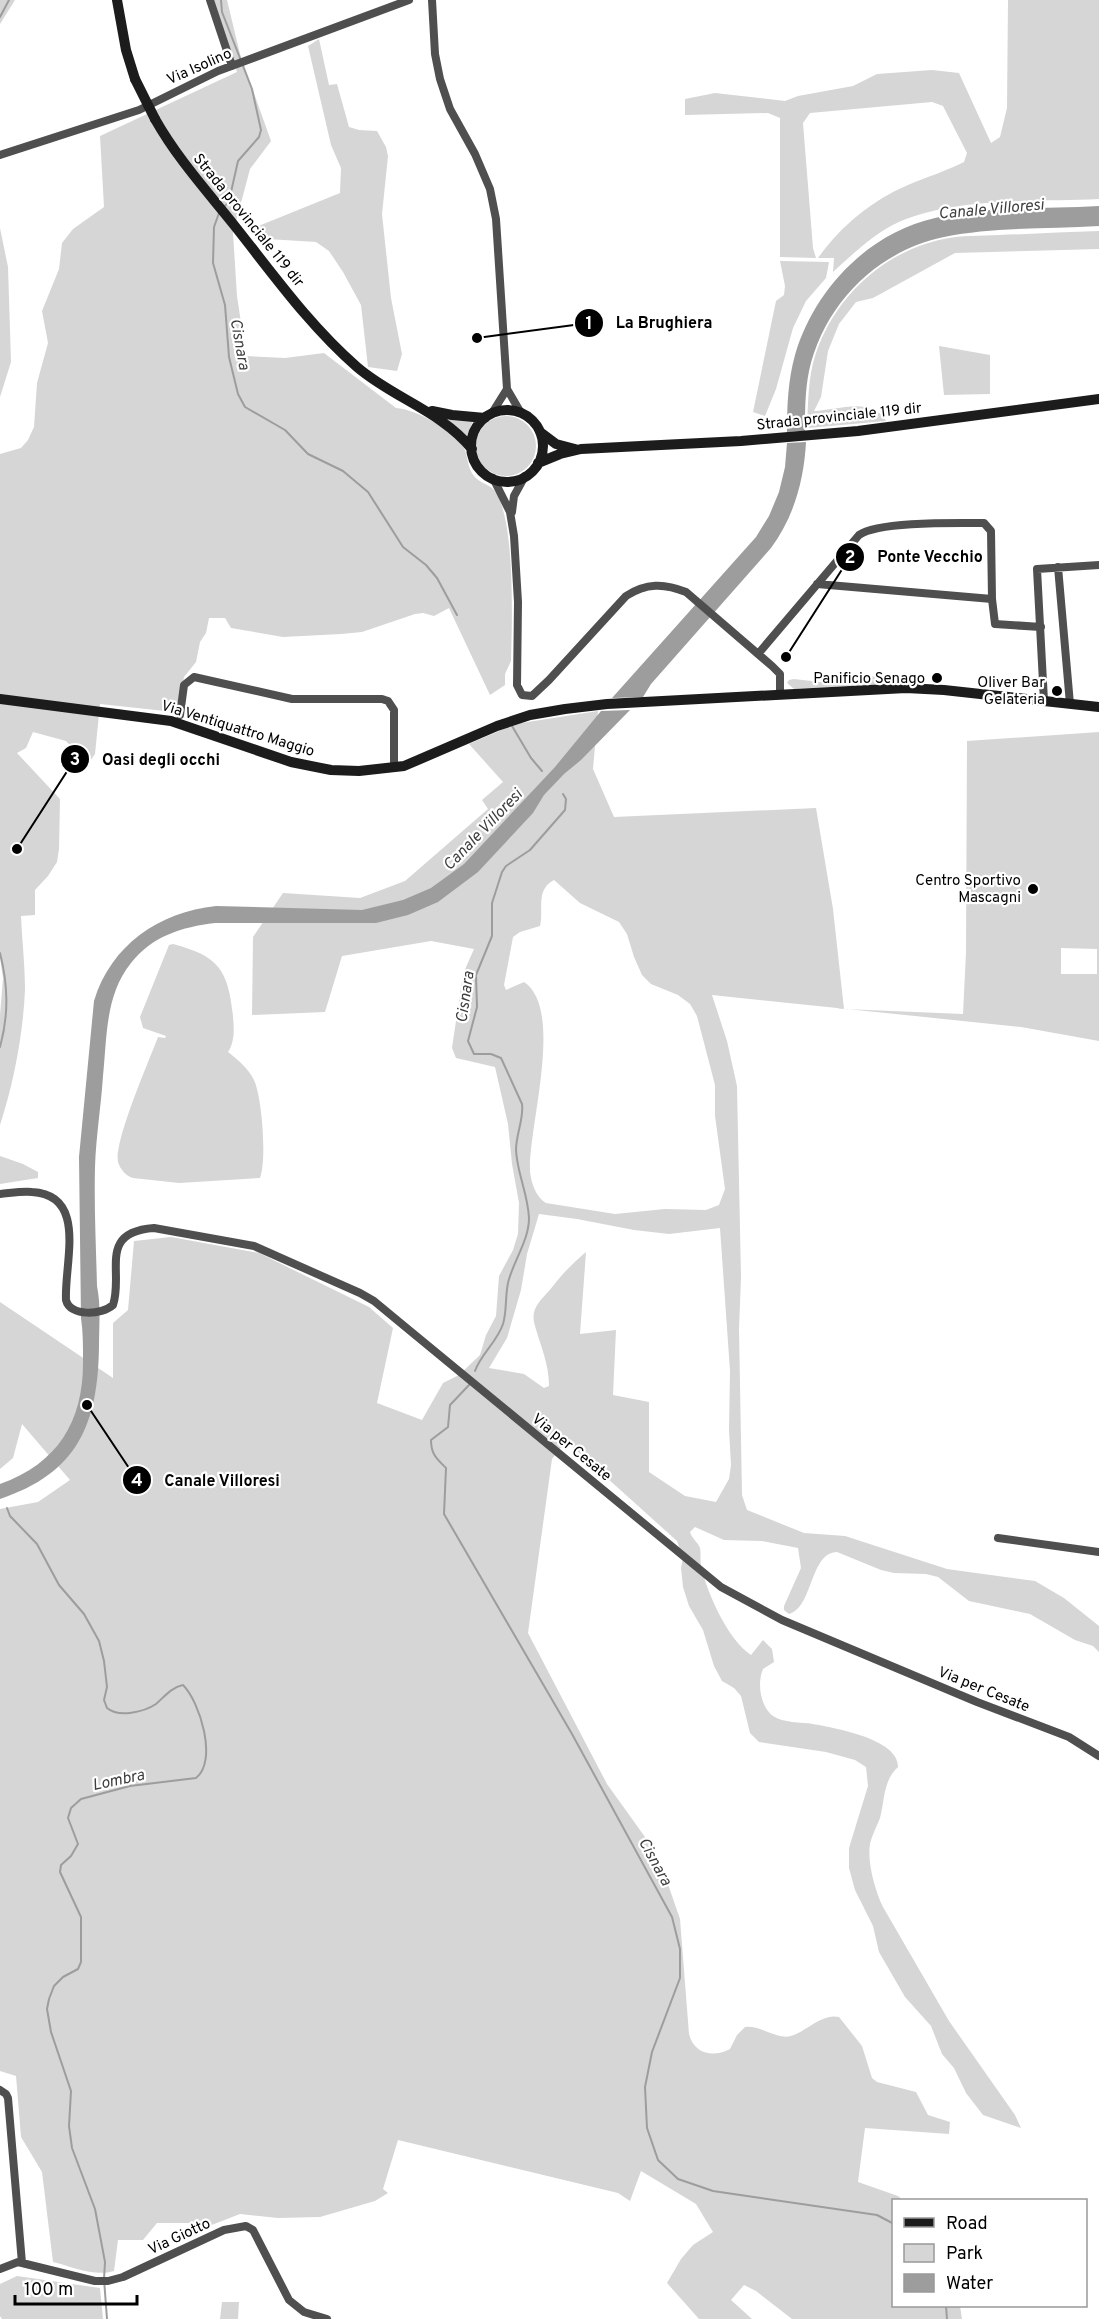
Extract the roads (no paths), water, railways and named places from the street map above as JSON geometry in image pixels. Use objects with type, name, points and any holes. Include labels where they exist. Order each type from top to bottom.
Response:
[{"type":"street","name":"Strada provinciale 119 dir","points":[[117,0],[126,50],[135,79],[155,119],[184,164],[321,334],[359,368],[392,392],[426,410],[456,432],[471,449]]},
{"type":"street","points":[[210,0],[232,66]]},
{"type":"street","name":"Via Isolino","points":[[0,155],[139,110],[193,82],[232,66],[409,0]]},
{"type":"street","points":[[432,0],[435,54],[440,79],[450,109],[475,154],[490,189],[495,219],[507,389],[521,413]]},
{"type":"street","points":[[507,389],[473,435],[471,449],[478,466],[493,478],[512,520]]},
{"type":"street","name":"Strada provinciale 119 dir","points":[[538,463],[560,454],[581,450],[759,440],[820,434],[1099,399]]},
{"type":"street","name":"Strada provinciale 119 dir","points":[[426,410],[452,415],[489,415]]},
{"type":"street","points":[[489,415],[510,410],[521,413],[532,421],[540,432],[543,445],[538,463],[525,476],[514,496],[512,520],[518,602],[517,685],[522,695],[532,696],[549,680],[620,602],[634,591],[650,586],[668,586],[686,592],[694,598],[780,674],[780,694]]},
{"type":"street","name":"Strada provinciale 119 dir","points":[[540,432],[556,444],[581,450]]},
{"type":"street","points":[[493,478],[513,481],[525,476]]},
{"type":"street","points":[[758,654],[853,540],[864,531],[937,523],[984,523],[991,531],[992,599],[995,624],[1041,627]]},
{"type":"street","points":[[1044,701],[1037,569],[1099,565]]},
{"type":"street","points":[[1058,567],[1070,704]]},
{"type":"street","points":[[817,584],[992,599]]},
{"type":"street","points":[[180,715],[184,685],[194,677],[292,699],[382,699],[388,701],[394,710],[394,768]]},
{"type":"street","name":"Via Ventiquattro Maggio","points":[[0,699],[171,721],[270,756],[310,766],[359,771],[394,768],[413,762],[514,720],[565,708],[607,704],[780,694],[924,689],[1099,707]]},
{"type":"street","name":"Via per Cesate","points":[[0,1194],[30,1192],[43,1194],[56,1200],[65,1210],[70,1230],[66,1300],[70,1308],[77,1311],[102,1311],[109,1308],[114,1302],[114,1263],[121,1243],[131,1234],[147,1228],[196,1234],[254,1246],[343,1284],[374,1301],[721,1587],[782,1620],[977,1702],[1069,1737],[1099,1756]]},
{"type":"street","points":[[998,1538],[1099,1552]]},
{"type":"street","points":[[0,2090],[8,2098],[22,2263]]},
{"type":"street","name":"Via Giotto","points":[[0,2269],[14,2263],[22,2263],[95,2281],[108,2281],[123,2277],[224,2230],[246,2226],[253,2230],[289,2300],[304,2313],[327,2319]]},
{"type":"water","name":"Canale Villoresi","points":[[1099,206],[1099,226],[1001,230],[944,237],[897,254],[876,268],[857,284],[827,324],[816,347],[809,371],[805,431],[787,432],[791,374],[804,331],[815,308],[830,287],[866,251],[911,226],[955,214],[975,211]]},
{"type":"water","points":[[806,442],[803,470],[792,511],[771,548],[651,684],[643,697],[612,698],[756,537],[769,516],[779,492],[785,467],[787,443]]},
{"type":"water","name":"Canale Villoresi","points":[[630,710],[544,795],[533,813],[478,872],[438,902],[408,915],[376,923],[215,923],[203,925],[168,934],[148,946],[131,963],[116,989],[109,1017],[96,1144],[95,1212],[100,1316],[98,1374],[94,1399],[88,1422],[78,1442],[65,1460],[48,1475],[27,1488],[0,1499],[0,1484],[21,1475],[52,1451],[73,1420],[79,1401],[82,1381],[83,1333],[79,1157],[94,1001],[112,963],[140,935],[157,924],[175,915],[195,910],[216,906],[362,910],[403,900],[431,888],[464,864],[555,767],[601,711]]},
{"type":"waterway","name":"Lombra","points":[[0,17],[9,0]]},
{"type":"waterway","name":"Cisnara","points":[[221,0],[222,12],[252,89],[261,130],[259,137],[238,161],[229,201],[225,206]]},
{"type":"waterway","name":"Cisnara","points":[[219,213],[214,227],[213,263],[225,305],[229,357],[238,394],[245,407],[285,430],[308,454],[343,471],[368,492],[403,547],[426,565],[437,578],[457,615]]},
{"type":"waterway","name":"Cisnara","points":[[512,726],[531,758],[542,771]]},
{"type":"waterway","name":"Cisnara","points":[[475,1371],[503,1324],[508,1283],[524,1243],[529,1218],[516,1150],[522,1104],[501,1058],[491,1054],[474,1054],[468,1041],[477,1007],[476,975],[492,936],[492,903],[502,872],[506,866],[530,850],[565,810],[566,799],[563,794]]},
{"type":"waterway","name":"Lombra","points":[[0,953],[5,977],[6,1000],[5,1023],[0,1047]]},
{"type":"waterway","name":"Cisnara","points":[[470,1384],[450,1405],[448,1427],[431,1440],[435,1456],[446,1468],[444,1514],[572,1734],[672,1917],[680,1949],[680,1978],[652,2052],[645,2087],[647,2128],[658,2160],[678,2179],[713,2191],[877,2215],[892,2223]]},
{"type":"waterway","name":"Lombra","points":[[7,1508],[10,1516],[37,1544],[59,1585],[84,1614],[99,1641],[104,1661],[107,1687],[104,1700],[107,1708],[118,1713],[145,1709],[183,1685],[200,1717],[206,1746],[206,1759],[196,1778],[130,1786],[81,1799],[71,1808],[68,1818],[78,1844],[71,1856],[61,1865],[60,1872],[81,1917],[81,1962],[78,1969],[63,1977],[54,1986],[47,2009],[51,2032],[71,2091],[69,2126],[72,2148],[95,2209],[105,2262],[107,2319]]},
{"type":"waterway","name":"Cisnara","points":[[946,2307],[947,2319]]},
{"type":"place","name":"La Brughiera","points":[[477,338]]},
{"type":"place","name":"Ponte Vecchio","points":[[786,657]]},
{"type":"place","name":"Panificio Senago","points":[[937,678]]},
{"type":"place","name":"Oliver Bar Gelateria","points":[[1057,691]]},
{"type":"place","name":"Oasi degli occhi","points":[[17,849]]},
{"type":"place","name":"Centro Sportivo Mascagni","points":[[1033,889]]},
{"type":"place","name":"Canale Villoresi","points":[[87,1405]]}]
